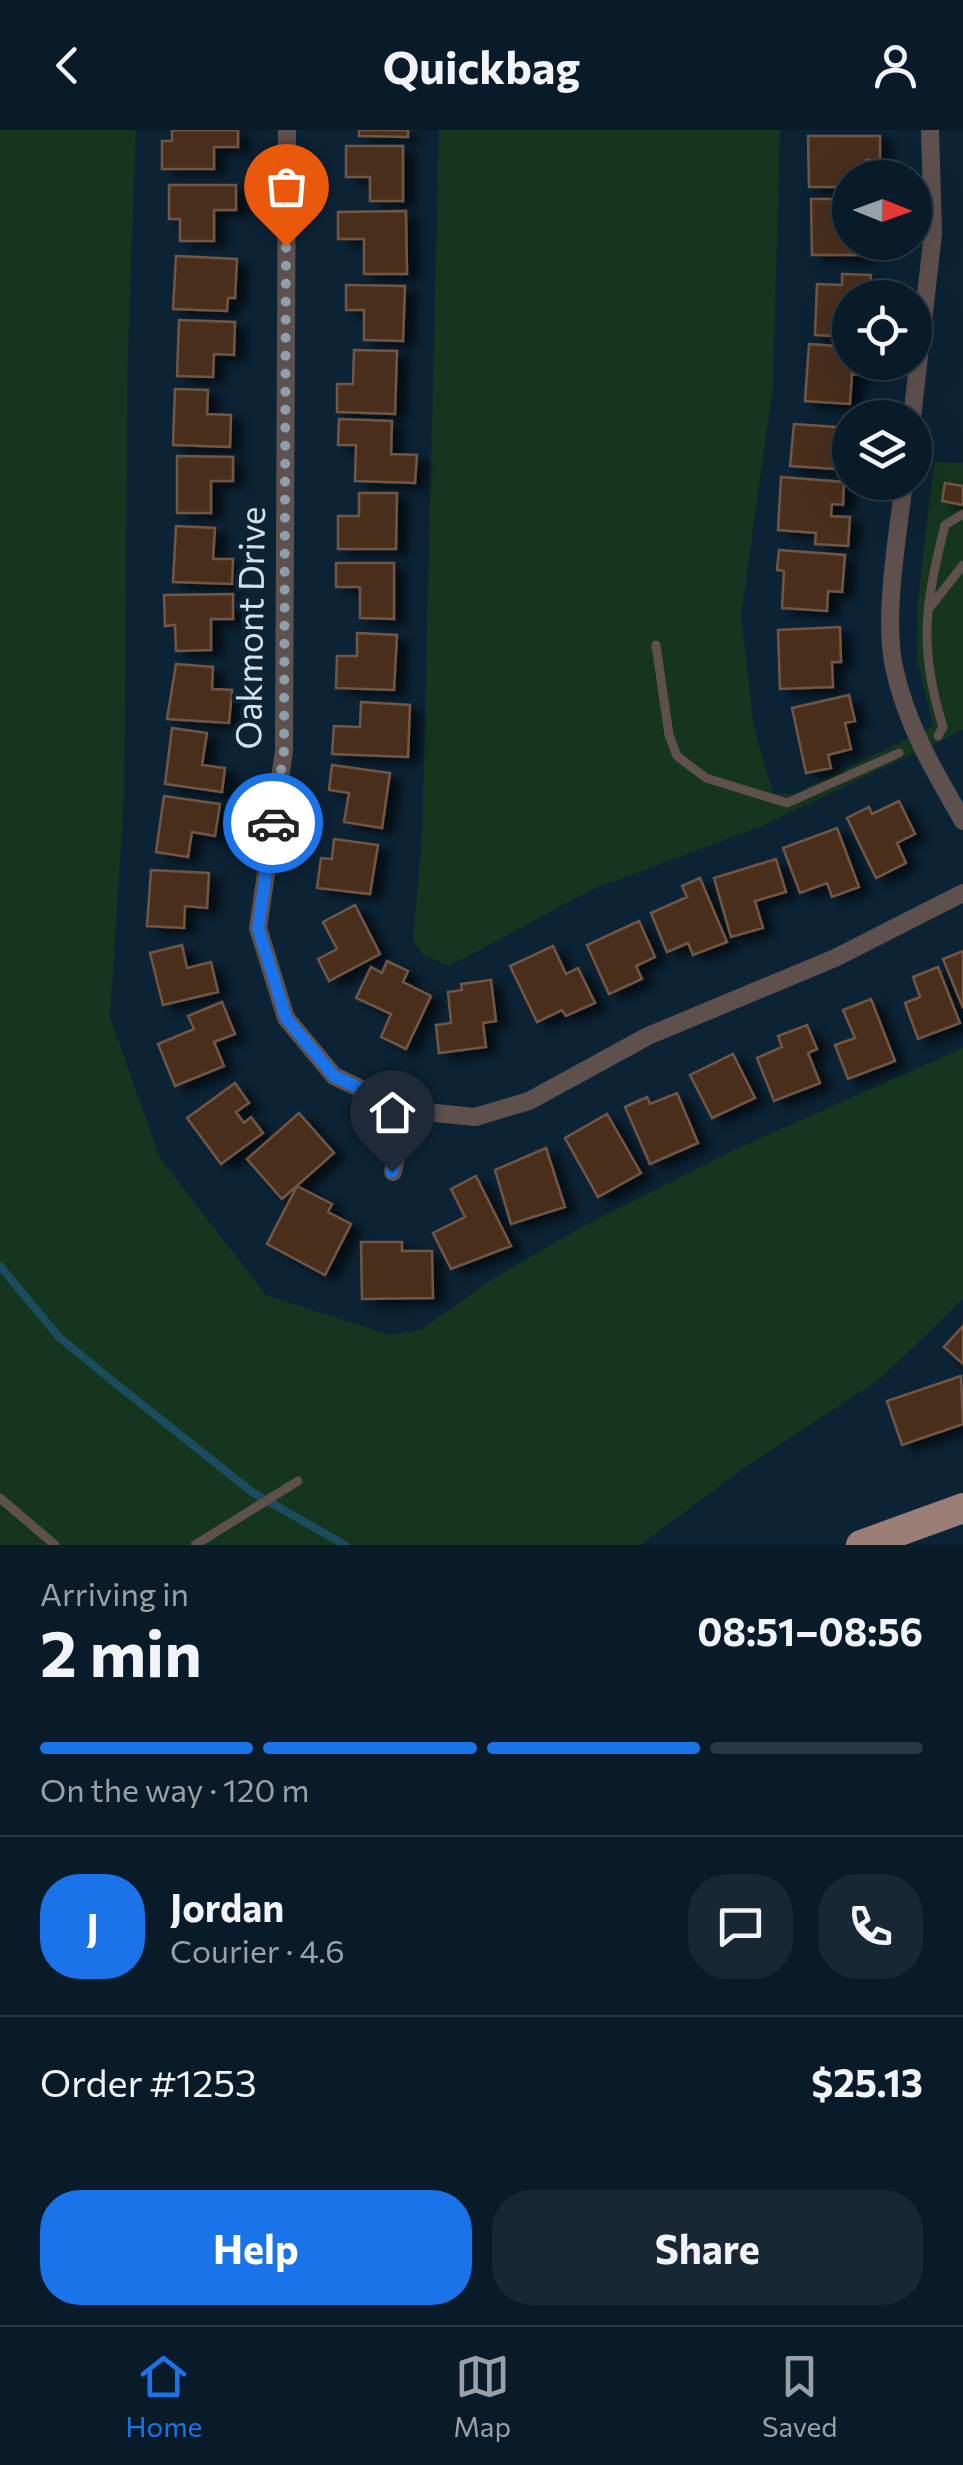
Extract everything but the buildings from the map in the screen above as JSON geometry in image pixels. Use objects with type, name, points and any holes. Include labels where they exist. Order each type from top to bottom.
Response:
[{"type":"main road","points":[[861,1545],[963,1508]]},
{"type":"street","name":"Oakmont Drive","points":[[287,130],[284,751],[258,928],[286,1018],[334,1076],[406,1110],[475,1117],[530,1101],[648,1036],[834,958],[963,893]]},
{"type":"street","points":[[914,400],[933,233],[930,130]]},
{"type":"street","points":[[902,500],[894,564],[893,664],[918,743],[963,821]]},
{"type":"street","points":[[392,1172],[406,1110]]},
{"type":"lane","points":[[938,736],[943,727],[925,653],[927,611],[945,525],[963,514]]},
{"type":"lane","points":[[927,611],[963,565]]},
{"type":"lane","points":[[656,645],[672,746],[684,765],[706,778],[787,803],[900,753]]},
{"type":"lane","points":[[194,1545],[298,1481]]},
{"type":"lane","points":[[0,1498],[54,1545]]},
{"type":"green space","points":[[0,130],[136,130],[128,349],[124,796],[110,1017],[160,1158],[266,1295],[390,1335],[421,1330],[491,1280],[585,1225],[738,1148],[963,1048],[963,1299],[880,1379],[744,1468],[640,1545],[0,1545]]},
{"type":"green space","points":[[439,130],[780,130],[773,386],[741,616],[754,727],[773,794],[794,794],[933,726],[917,659],[918,599],[934,462],[963,463],[963,730],[762,826],[593,889],[450,966],[423,955],[413,940],[422,837]]},
{"type":"waterway","points":[[0,1266],[59,1337],[110,1379],[252,1492],[345,1545]]},
{"type":"way so far","points":[[273,823],[284,751],[286,246]]},
{"type":"route","points":[[273,823],[258,928],[286,1018],[334,1076],[406,1110],[392,1172]]}]
